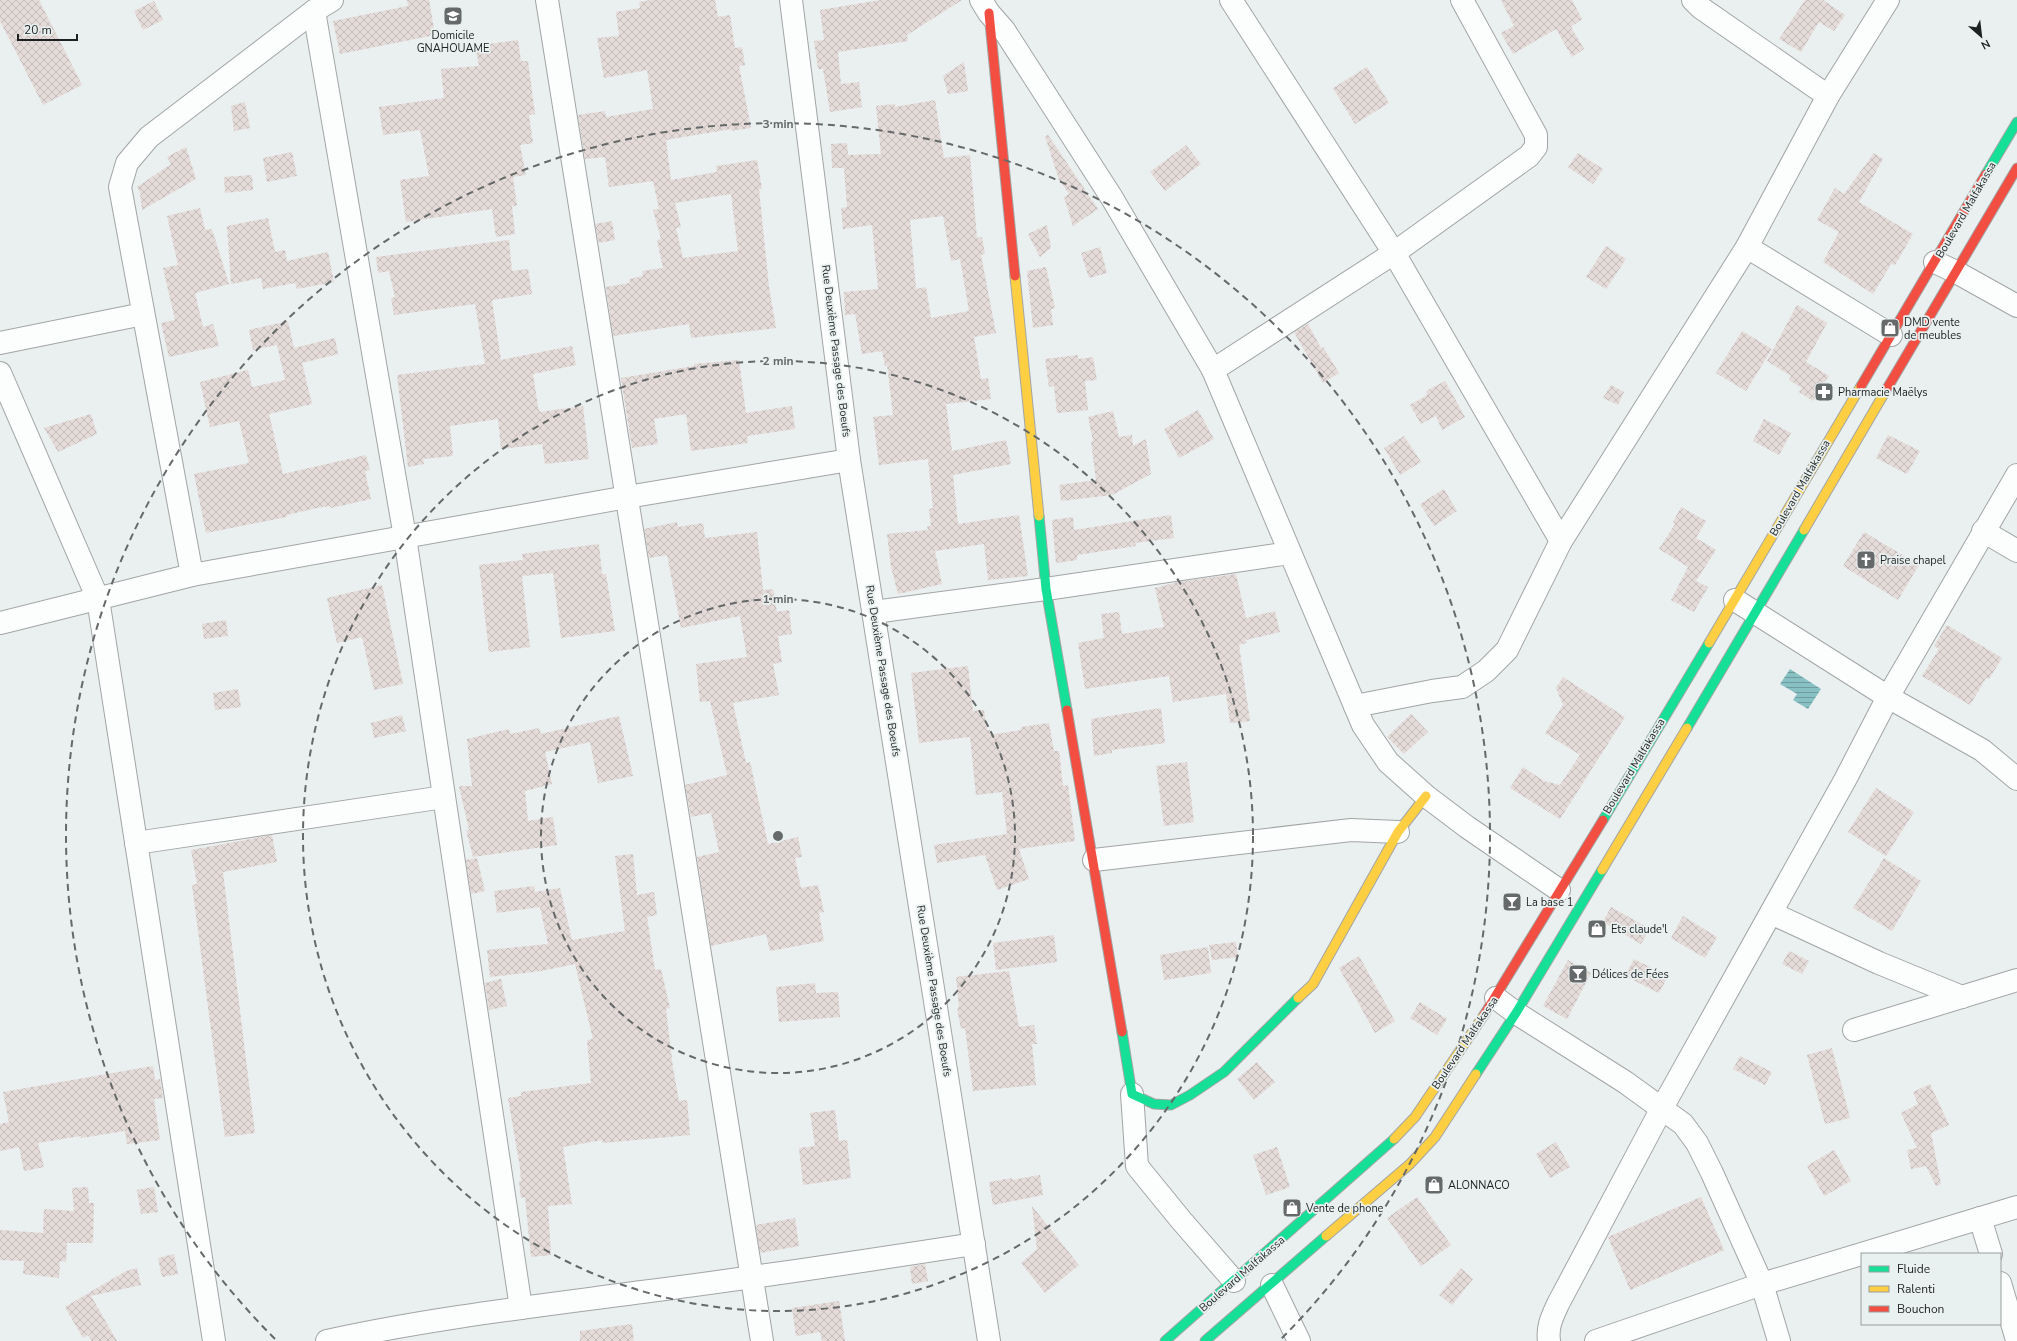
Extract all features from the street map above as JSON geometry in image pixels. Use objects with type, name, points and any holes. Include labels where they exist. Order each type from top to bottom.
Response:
[{"type":"main road","points":[[985,6],[1046,590],[1094,860],[1132,1094],[1154,1104],[1171,1105],[1190,1095],[1230,1067],[1313,984],[1398,832],[1426,796]]},
{"type":"main road","name":"Boulevard Malfakassa","points":[[1165,1341],[1390,1144],[1415,1117],[1496,998],[1559,890],[1735,600],[2017,122]]},
{"type":"main road","name":"Boulevard Malfakassa","points":[[1205,1341],[1272,1285],[1410,1164],[1435,1137],[1516,1013],[1755,613],[2017,168]]},
{"type":"street","points":[[547,0],[762,1341]]},
{"type":"street","name":"Rue Deuxième Passage des Boeufs","points":[[791,0],[849,460],[989,1341]]},
{"type":"street","points":[[1231,0],[1394,253],[1561,541]]},
{"type":"street","points":[[1213,370],[1394,253],[1529,156],[1536,148],[1536,135],[1462,0]]},
{"type":"street","points":[[1694,0],[1701,8],[1828,96]]},
{"type":"street","points":[[1355,706],[1432,691],[1462,687],[1486,671],[1507,650],[1561,541],[1747,247],[1828,96],[1888,0]]},
{"type":"street","points":[[192,575],[120,187],[127,163],[149,137],[323,6],[405,537],[521,1308]]},
{"type":"street","points":[[985,6],[1004,30],[1112,198],[1213,370],[1363,725],[1388,762],[1426,796],[1467,827],[1559,890]]},
{"type":"street","points":[[1747,247],[1891,335]]},
{"type":"street","points":[[1935,262],[2017,306]]},
{"type":"street","points":[[0,343],[143,314]]},
{"type":"street","points":[[0,373],[98,599],[214,1341]]},
{"type":"street","points":[[0,623],[192,575],[627,497],[849,460]]},
{"type":"street","points":[[1549,1341],[1548,1332],[1551,1319],[1558,1304],[1662,1108],[1845,780],[1888,697],[2017,475]]},
{"type":"street","points":[[1983,532],[2017,551]]},
{"type":"street","points":[[874,612],[1046,590],[1290,553]]},
{"type":"street","points":[[1735,600],[1888,697],[1982,750],[2017,779]]},
{"type":"street","points":[[136,843],[444,797]]},
{"type":"street","points":[[1094,860],[1351,830],[1398,832]]},
{"type":"street","points":[[1771,913],[1879,963],[1962,997]]},
{"type":"street","points":[[1854,1030],[2017,980]]},
{"type":"street","points":[[1496,998],[1516,1013],[1662,1108],[1683,1124],[1697,1143],[1712,1173],[1762,1284],[1779,1341]]},
{"type":"street","points":[[1132,1094],[1137,1166],[1234,1281]]},
{"type":"street","points":[[1864,1253],[2017,1207]]},
{"type":"street","points":[[1980,1218],[1991,1253]]},
{"type":"street","points":[[327,1341],[378,1330],[521,1308],[751,1278],[974,1244]]},
{"type":"street","points":[[1596,1341],[1762,1284],[1861,1254]]},
{"type":"street","points":[[1272,1285],[1299,1341]]},
{"type":"street","points":[[2001,1286],[2017,1340]]},
{"type":"water","points":[[1790,669],[1821,689],[1808,709],[1793,700],[1797,694],[1780,684]]},
{"type":"building","points":[[0,0],[39,0],[82,85],[43,105],[0,21]]},
{"type":"building","points":[[407,0],[429,0],[435,35],[340,54],[333,21],[408,6]]},
{"type":"building","points":[[651,0],[715,0],[718,17],[730,15],[735,48],[742,47],[745,65],[739,66],[751,128],[731,131],[731,129],[666,140],[671,180],[717,172],[716,166],[757,160],[762,189],[759,189],[769,287],[776,328],[691,338],[689,324],[613,336],[606,287],[630,283],[629,279],[643,276],[642,271],[663,268],[657,240],[661,239],[653,210],[659,209],[653,181],[609,187],[605,157],[585,159],[578,115],[605,111],[606,117],[653,109],[647,70],[604,78],[597,38],[619,36],[616,12],[640,8],[639,2]],"holes":[[[731,194],[738,251],[683,258],[676,228],[681,227],[675,203]]]},
{"type":"building","points":[[881,0],[962,0],[907,35],[908,41],[838,52],[841,84],[859,82],[862,107],[830,112],[823,69],[818,69],[814,41],[824,40],[820,10]]},
{"type":"building","points":[[1501,0],[1572,0],[1582,19],[1571,27],[1584,49],[1572,57],[1556,29],[1513,54],[1501,33],[1514,26]]},
{"type":"building","points":[[1805,0],[1823,0],[1845,15],[1834,31],[1819,22],[1801,52],[1779,39]]},
{"type":"building","points":[[154,1],[163,20],[143,30],[134,11]]},
{"type":"building","points":[[518,40],[521,61],[528,61],[535,114],[529,115],[533,143],[520,145],[526,175],[513,177],[517,206],[512,206],[515,234],[496,237],[492,209],[406,222],[400,180],[429,176],[420,130],[383,135],[379,107],[444,98],[441,69],[479,66],[475,46]]},
{"type":"building","points":[[964,62],[968,91],[948,94],[943,76]]},
{"type":"building","points":[[1367,67],[1389,103],[1355,124],[1333,88]]},
{"type":"building","points":[[935,100],[944,158],[970,155],[977,238],[982,237],[985,254],[981,255],[996,333],[974,337],[981,379],[988,378],[991,399],[946,404],[952,451],[1006,440],[1011,464],[953,475],[958,524],[1019,515],[1028,576],[988,580],[984,544],[935,551],[942,584],[898,594],[891,567],[887,534],[928,530],[927,526],[931,526],[929,509],[933,508],[928,459],[879,465],[873,417],[893,415],[887,365],[885,366],[882,351],[862,354],[855,314],[845,315],[844,292],[878,289],[872,225],[843,229],[841,208],[847,207],[844,168],[832,168],[831,144],[847,143],[848,155],[881,154],[876,106],[895,104],[895,107]],"holes":[[[943,216],[951,261],[960,259],[969,311],[931,318],[926,287],[916,289],[910,220]]]},
{"type":"building","points":[[245,102],[250,128],[234,131],[231,106]]},
{"type":"building","points":[[1048,135],[1098,209],[1073,226],[1064,197],[1069,194],[1059,180],[1045,136]]},
{"type":"building","points":[[1186,145],[1201,164],[1165,191],[1150,172]]},
{"type":"building","points":[[186,147],[196,179],[142,210],[140,192],[137,187],[171,164],[167,157]]},
{"type":"building","points":[[292,152],[297,176],[267,182],[263,158]]},
{"type":"building","points":[[1578,153],[1603,169],[1593,184],[1568,167]]},
{"type":"building","points":[[1874,153],[1883,159],[1859,202],[1913,234],[1895,265],[1891,264],[1873,294],[1823,262],[1839,232],[1817,220],[1835,188],[1844,194]]},
{"type":"building","points":[[252,175],[253,190],[225,193],[224,177]]},
{"type":"building","points":[[200,208],[205,230],[212,229],[229,284],[195,293],[203,327],[213,324],[219,346],[169,357],[161,323],[175,320],[163,268],[178,265],[167,216]]},
{"type":"building","points":[[268,218],[275,252],[285,250],[287,261],[328,252],[334,282],[297,289],[295,283],[263,289],[261,278],[231,284],[227,226]]},
{"type":"building","points":[[612,221],[615,240],[599,243],[595,224]]},
{"type":"building","points":[[1047,225],[1051,248],[1040,257],[1028,234]]},
{"type":"building","points":[[509,240],[512,271],[528,269],[532,294],[492,300],[501,360],[572,346],[576,365],[533,374],[540,412],[583,406],[589,459],[545,464],[542,444],[501,449],[498,419],[450,426],[453,456],[423,459],[424,464],[408,467],[397,375],[485,364],[475,304],[394,315],[391,298],[395,297],[389,271],[378,273],[376,257]]},
{"type":"building","points":[[1606,246],[1626,259],[1606,289],[1586,277]]},
{"type":"building","points":[[1100,247],[1107,273],[1089,278],[1081,253]]},
{"type":"building","points":[[1046,267],[1055,308],[1051,309],[1053,325],[1033,328],[1027,271]]},
{"type":"building","points":[[1797,305],[1827,323],[1806,362],[1829,376],[1813,401],[1799,392],[1802,388],[1789,380],[1791,376],[1767,361]]},
{"type":"building","points":[[288,321],[294,348],[335,338],[338,354],[302,363],[312,404],[269,414],[283,474],[366,455],[370,470],[365,471],[371,499],[331,508],[330,506],[317,508],[287,515],[287,517],[206,533],[194,474],[249,463],[239,421],[210,427],[200,382],[248,370],[252,387],[285,380],[277,345],[253,350],[249,330]]},
{"type":"building","points":[[1308,324],[1321,348],[1323,347],[1339,373],[1323,383],[1294,332]]},
{"type":"building","points":[[1742,331],[1772,349],[1746,391],[1716,373]]},
{"type":"building","points":[[1078,355],[1078,359],[1093,357],[1097,380],[1085,381],[1088,410],[1057,413],[1054,386],[1049,387],[1045,359]]},
{"type":"building","points":[[739,360],[746,413],[792,406],[795,429],[747,436],[748,443],[691,451],[686,414],[654,419],[658,444],[632,448],[621,378],[694,366],[694,364]]},
{"type":"building","points":[[1445,381],[1465,417],[1442,430],[1436,416],[1421,424],[1410,405],[1427,395],[1426,391]]},
{"type":"building","points":[[1611,385],[1624,392],[1618,405],[1603,398]]},
{"type":"building","points":[[1198,410],[1214,439],[1179,458],[1164,429]]},
{"type":"building","points":[[1113,411],[1119,437],[1132,435],[1133,446],[1146,439],[1151,474],[1112,495],[1061,501],[1059,485],[1096,480],[1091,441],[1093,441],[1088,417]]},
{"type":"building","points":[[91,414],[97,434],[58,452],[44,428]]},
{"type":"building","points":[[1764,419],[1791,433],[1779,455],[1753,441]]},
{"type":"building","points":[[1888,435],[1920,451],[1907,474],[1876,458]]},
{"type":"building","points":[[1404,436],[1421,462],[1400,475],[1384,448]]},
{"type":"building","points":[[1444,489],[1457,511],[1434,526],[1420,504]]},
{"type":"building","points":[[1681,507],[1706,521],[1696,538],[1716,550],[1696,581],[1708,587],[1694,612],[1671,600],[1688,567],[1659,549],[1675,524],[1673,522]]},
{"type":"building","points":[[1171,515],[1174,538],[1135,543],[1136,546],[1077,555],[1077,560],[1056,563],[1052,520],[1073,517],[1074,530]]},
{"type":"building","points":[[677,522],[678,527],[703,523],[705,538],[757,532],[763,590],[773,589],[777,612],[789,610],[792,634],[778,636],[782,662],[773,664],[779,695],[733,703],[746,763],[750,762],[768,844],[798,837],[802,857],[795,858],[801,888],[818,885],[824,912],[819,913],[824,941],[770,951],[766,934],[711,946],[697,857],[719,852],[711,813],[691,817],[685,785],[727,775],[710,701],[700,702],[696,664],[747,657],[740,616],[681,628],[667,555],[649,558],[644,529]]},
{"type":"building","points":[[1864,532],[1919,565],[1898,600],[1843,566]]},
{"type":"building","points":[[599,544],[602,574],[606,574],[615,631],[561,638],[553,573],[522,576],[530,647],[489,652],[479,565],[523,560],[522,554]]},
{"type":"building","points":[[1236,574],[1246,618],[1275,611],[1280,632],[1246,640],[1246,643],[1239,645],[1250,721],[1230,723],[1226,694],[1173,702],[1169,676],[1085,689],[1078,643],[1104,638],[1101,614],[1119,612],[1122,634],[1164,627],[1155,588],[1178,582]]},
{"type":"building","points":[[382,585],[403,684],[374,690],[362,637],[337,643],[327,598]]},
{"type":"building","points":[[226,620],[228,636],[204,639],[202,624]]},
{"type":"building","points":[[1947,625],[2002,658],[1989,679],[1986,678],[1970,705],[1922,676],[1939,649],[1934,646]]},
{"type":"building","points":[[968,666],[973,711],[984,710],[987,730],[990,730],[990,735],[1021,730],[1021,727],[1049,723],[1054,751],[1059,751],[1063,786],[1068,785],[1075,841],[1019,849],[1029,879],[997,890],[985,855],[937,863],[934,845],[1007,834],[1002,792],[976,795],[970,737],[919,743],[911,673]]},
{"type":"building","points":[[1563,677],[1625,717],[1560,819],[1510,788],[1523,767],[1544,781],[1560,785],[1580,755],[1545,733],[1563,705],[1556,688]]},
{"type":"building","points":[[238,689],[241,707],[215,710],[213,693]]},
{"type":"building","points":[[1161,708],[1165,743],[1112,750],[1112,753],[1094,756],[1091,719]]},
{"type":"building","points":[[1411,714],[1428,732],[1404,754],[1387,737]]},
{"type":"building","points":[[402,715],[406,731],[374,738],[371,723]]},
{"type":"building","points":[[619,716],[633,776],[598,783],[590,742],[545,752],[552,784],[525,791],[528,821],[553,817],[557,845],[473,857],[466,830],[469,830],[459,786],[472,786],[467,739],[509,729],[510,734],[539,728],[541,734]]},
{"type":"building","points":[[1187,762],[1194,822],[1164,826],[1156,766]]},
{"type":"building","points":[[1876,788],[1914,812],[1886,856],[1848,832]]},
{"type":"building","points":[[272,835],[277,862],[223,872],[255,1133],[225,1137],[192,885],[197,884],[191,850]]},
{"type":"building","points":[[633,854],[637,895],[654,892],[657,915],[647,917],[655,970],[661,969],[670,1008],[666,1009],[673,1068],[679,1101],[687,1100],[690,1135],[603,1143],[602,1140],[563,1147],[572,1204],[548,1206],[551,1255],[531,1257],[525,1197],[521,1198],[519,1181],[521,1181],[520,1168],[508,1098],[521,1096],[521,1092],[591,1083],[587,1040],[593,1039],[575,964],[541,971],[490,977],[487,950],[548,944],[540,907],[497,913],[494,891],[534,886],[535,892],[560,888],[572,940],[625,931],[615,856]]},
{"type":"building","points":[[477,858],[485,891],[471,894],[466,860]]},
{"type":"building","points":[[1884,858],[1921,881],[1892,931],[1853,908]]},
{"type":"building","points":[[1611,907],[1650,929],[1641,944],[1603,922]]},
{"type":"building","points":[[1683,916],[1717,937],[1705,958],[1671,938]]},
{"type":"building","points":[[1054,935],[1057,962],[996,970],[993,943]]},
{"type":"building","points":[[1236,942],[1238,957],[1212,960],[1209,945]]},
{"type":"building","points":[[1208,947],[1211,973],[1164,980],[1160,955]]},
{"type":"building","points":[[1789,951],[1809,961],[1802,974],[1782,964]]},
{"type":"building","points":[[1359,956],[1395,1021],[1375,1033],[1339,968]]},
{"type":"building","points":[[1634,959],[1668,976],[1659,993],[1625,976]]},
{"type":"building","points":[[1568,960],[1591,973],[1567,1019],[1543,1006]]},
{"type":"building","points":[[1009,971],[1019,1027],[1034,1025],[1037,1044],[1032,1044],[1036,1085],[973,1091],[965,1028],[961,1029],[957,1008],[959,1007],[956,977]]},
{"type":"building","points":[[501,979],[507,1006],[489,1010],[485,983]]},
{"type":"building","points":[[815,983],[816,993],[838,992],[840,1017],[779,1022],[776,987]]},
{"type":"building","points":[[1420,1002],[1447,1019],[1437,1035],[1410,1018]]},
{"type":"building","points":[[1832,1048],[1850,1118],[1825,1124],[1807,1055]]},
{"type":"building","points":[[1740,1056],[1772,1072],[1765,1085],[1733,1069]]},
{"type":"building","points":[[1257,1062],[1275,1082],[1254,1100],[1237,1079]]},
{"type":"building","points":[[153,1066],[155,1080],[160,1079],[163,1098],[154,1099],[160,1140],[127,1144],[125,1131],[38,1143],[44,1167],[24,1171],[19,1147],[0,1151],[0,1124],[9,1122],[3,1092]]},
{"type":"building","points":[[1930,1084],[1949,1125],[1931,1133],[1941,1184],[1936,1186],[1926,1166],[1911,1169],[1907,1150],[1917,1148],[1901,1113],[1918,1104],[1913,1092]]},
{"type":"building","points":[[835,1110],[839,1141],[847,1140],[851,1178],[803,1185],[799,1148],[815,1146],[810,1113]]},
{"type":"building","points":[[1556,1142],[1570,1167],[1550,1178],[1536,1154]]},
{"type":"building","points":[[1277,1147],[1290,1187],[1266,1195],[1253,1155]]},
{"type":"building","points":[[1834,1150],[1851,1181],[1824,1196],[1807,1166]]},
{"type":"building","points":[[1040,1175],[1043,1195],[993,1205],[989,1182]]},
{"type":"building","points":[[88,1187],[89,1203],[94,1203],[93,1243],[67,1243],[66,1262],[60,1261],[59,1278],[23,1274],[24,1261],[0,1260],[0,1230],[43,1233],[44,1209],[74,1211],[72,1188]]},
{"type":"building","points":[[154,1187],[158,1212],[141,1214],[137,1190]]},
{"type":"building","points":[[1417,1197],[1451,1245],[1421,1266],[1387,1218]]},
{"type":"building","points":[[1701,1197],[1724,1250],[1630,1290],[1608,1237]]},
{"type":"building","points":[[1032,1206],[1079,1265],[1045,1293],[1021,1263],[1037,1249]]},
{"type":"building","points":[[795,1218],[799,1246],[760,1253],[756,1225]]},
{"type":"building","points":[[174,1254],[178,1274],[162,1277],[158,1258]]},
{"type":"building","points":[[925,1264],[928,1281],[912,1284],[910,1267]]},
{"type":"building","points":[[137,1268],[141,1285],[91,1296],[117,1341],[92,1341],[88,1335],[83,1338],[65,1307],[126,1271]]},
{"type":"building","points":[[1461,1268],[1473,1279],[1452,1305],[1439,1295]]},
{"type":"building","points":[[839,1301],[845,1341],[822,1341],[820,1332],[796,1336],[792,1308]]},
{"type":"building","points":[[632,1324],[634,1341],[580,1341],[580,1331]]},
{"type":"traffic: fast","points":[[1986,174],[2017,122]]},
{"type":"traffic: fast","points":[[1039,516],[1046,589],[1067,710]]},
{"type":"traffic: fast","points":[[1687,728],[1804,530]]},
{"type":"traffic: fast","points":[[1603,820],[1709,643]]},
{"type":"traffic: fast","points":[[1476,1074],[1516,1013],[1602,870]]},
{"type":"traffic: fast","points":[[1122,1032],[1132,1094],[1154,1104],[1171,1105],[1190,1095],[1224,1072],[1298,998]]},
{"type":"traffic: fast","points":[[1165,1341],[1394,1139]]},
{"type":"traffic: fast","points":[[1205,1341],[1326,1236]]},
{"type":"traffic: slow","points":[[1015,276],[1039,516]]},
{"type":"traffic: slow","points":[[1709,643],[1861,386]]},
{"type":"traffic: slow","points":[[1804,530],[1885,392]]},
{"type":"traffic: slow","points":[[1602,870],[1687,728]]},
{"type":"traffic: slow","points":[[1298,998],[1313,984],[1398,832],[1426,796]]},
{"type":"traffic: slow","points":[[1394,1139],[1415,1117],[1484,1015]]},
{"type":"traffic: slow","points":[[1326,1236],[1410,1164],[1435,1137],[1476,1074]]},
{"type":"traffic: jam","points":[[989,13],[1015,276]]},
{"type":"traffic: jam","points":[[1885,392],[2017,168]]},
{"type":"traffic: jam","points":[[1861,386],[1986,174]]},
{"type":"traffic: jam","points":[[1067,710],[1122,1032]]},
{"type":"traffic: jam","points":[[1484,1015],[1603,820]]},
{"type":"place","name":"Domicile GNAHOUAME","points":[[453,16]]},
{"type":"place","name":"DMD vente de meubles","points":[[1890,328]]},
{"type":"place","name":"Pharmacie Maëlys","points":[[1824,392]]},
{"type":"place","name":"Praise chapel","points":[[1866,560]]},
{"type":"place","name":"La base 1","points":[[1512,902]]},
{"type":"place","name":"Ets claude'l","points":[[1597,929]]},
{"type":"place","name":"Délices de Fées","points":[[1578,974]]},
{"type":"place","name":"ALONNACO","points":[[1434,1185]]},
{"type":"place","name":"Vente de phone","points":[[1292,1208]]}]
